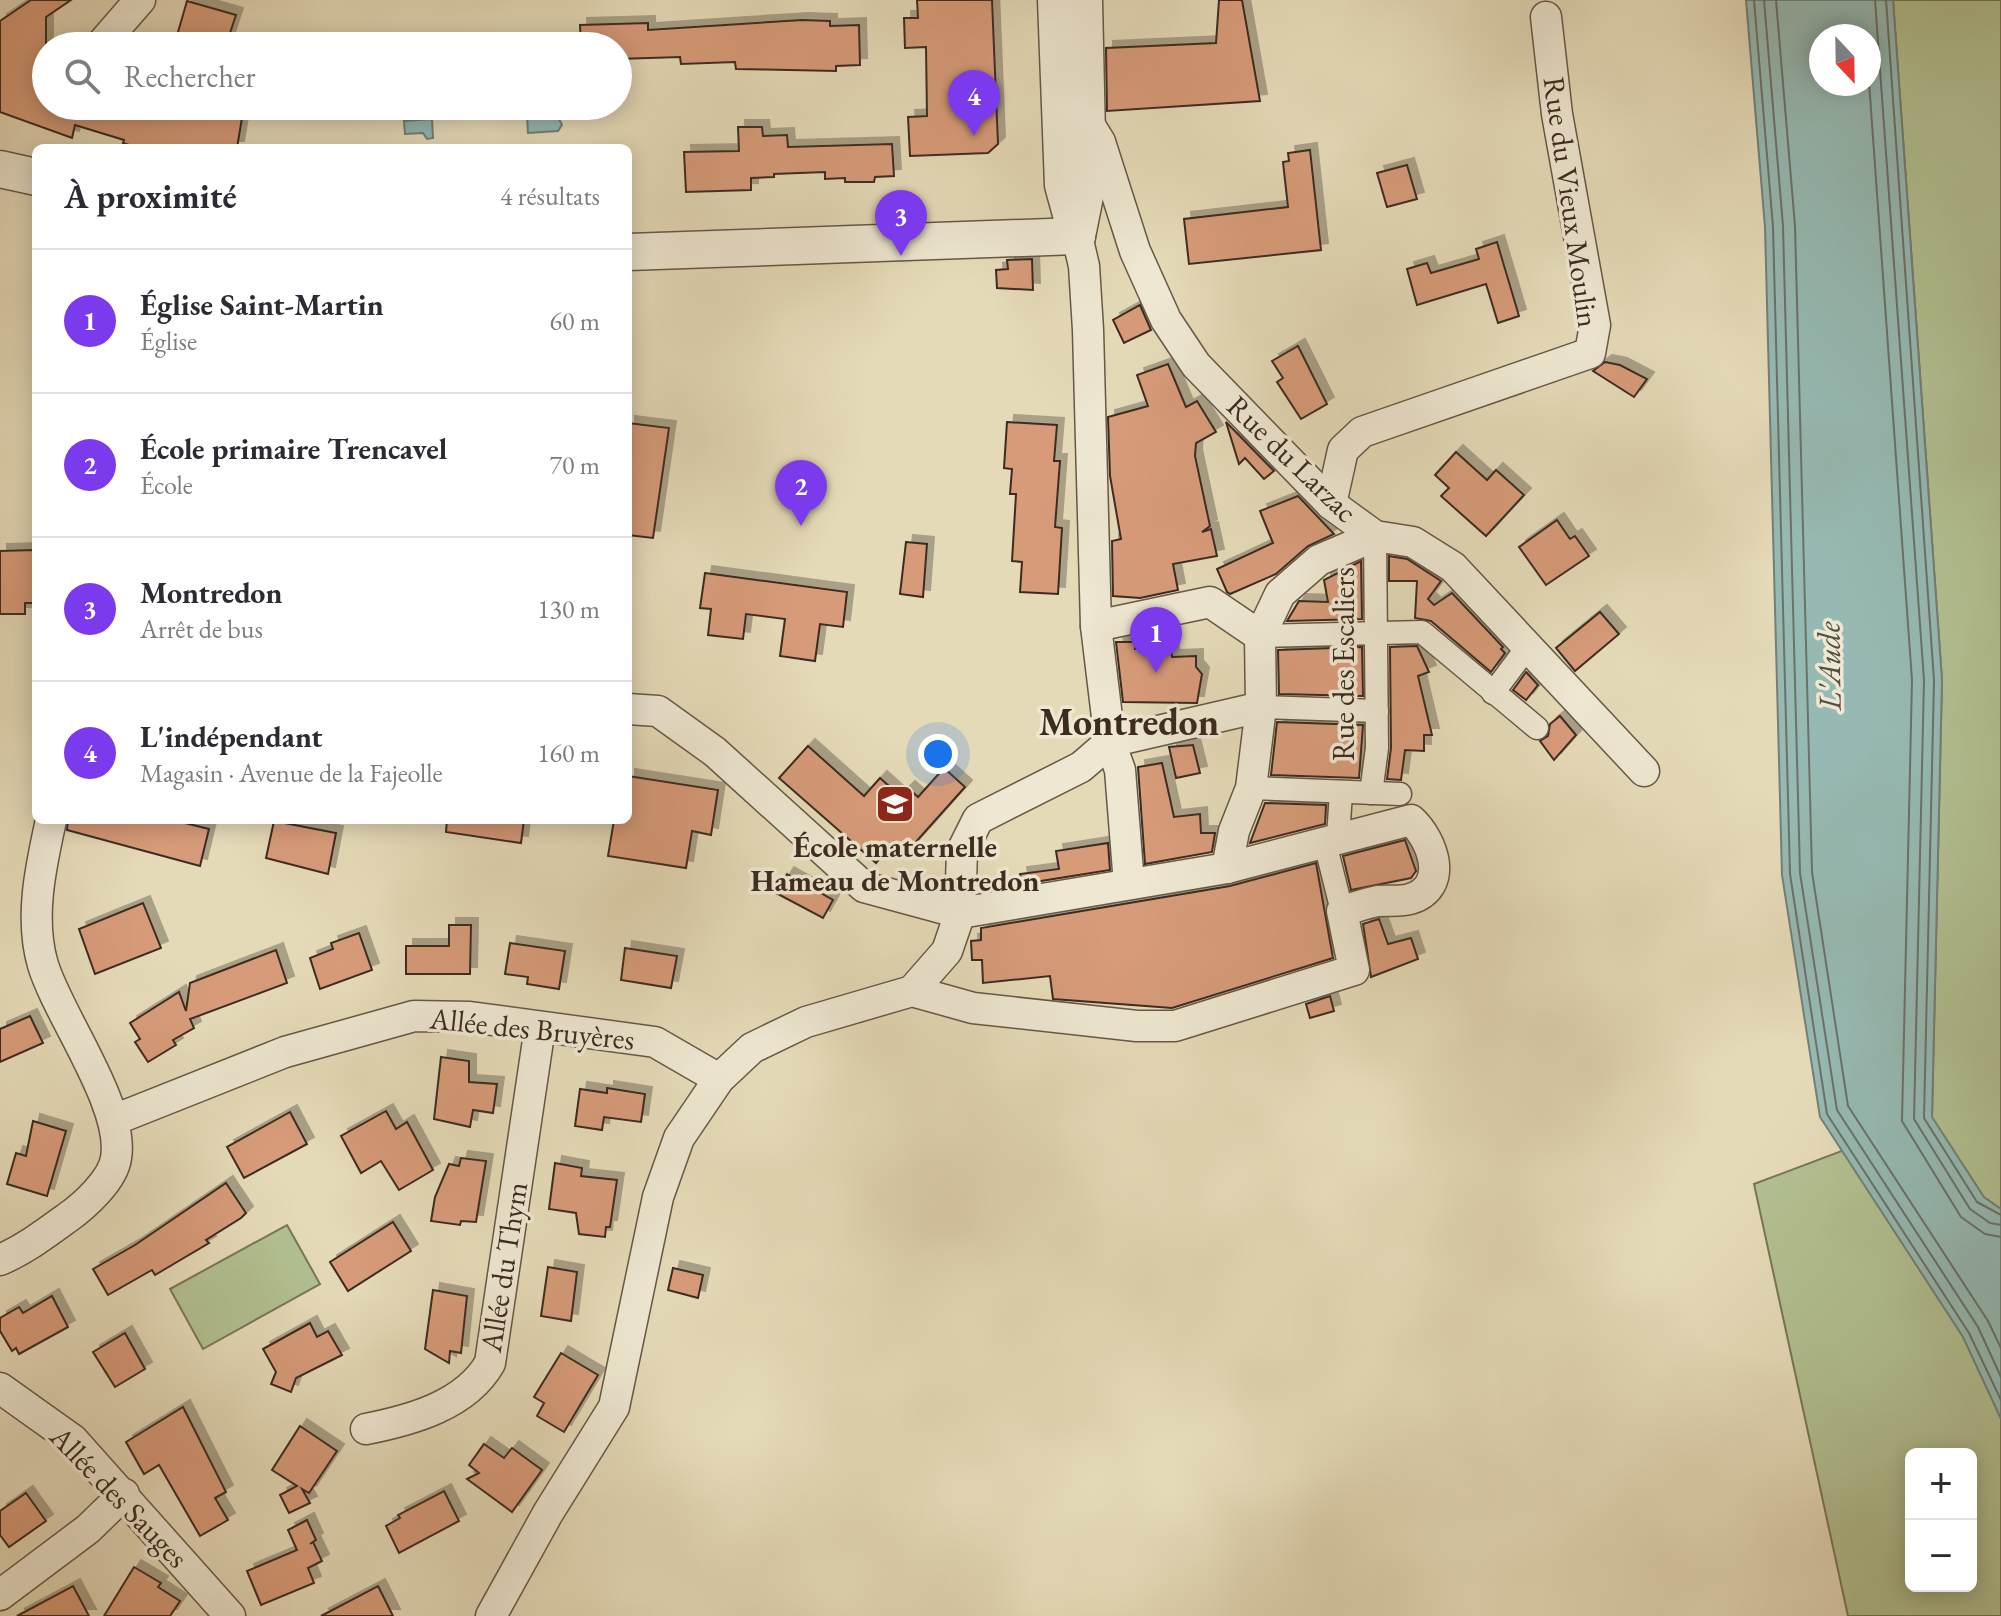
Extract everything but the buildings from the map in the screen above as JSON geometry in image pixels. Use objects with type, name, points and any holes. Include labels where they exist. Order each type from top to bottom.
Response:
[{"type":"street","points":[[112,32],[140,0]]},
{"type":"street","points":[[1056,0],[1074,121]]},
{"type":"street","points":[[1084,0],[1074,121],[1063,185],[1084,266],[1096,626],[1110,742],[1120,770],[1129,884]]},
{"type":"street","name":"Rue du Vieux Moulin","points":[[1331,504],[1343,450],[1362,432],[1590,353],[1595,325],[1557,114],[1546,17]]},
{"type":"street","name":"Rue du Larzac","points":[[1074,121],[1100,142],[1135,251],[1166,320],[1196,365],[1331,504],[1375,536],[1413,542],[1453,567],[1644,771]]},
{"type":"street","points":[[0,169],[32,176]]},
{"type":"street","points":[[632,252],[1077,236]]},
{"type":"street","points":[[1227,868],[1234,831],[1251,788],[1261,707],[1260,636],[1280,594],[1299,577],[1319,560],[1375,536]]},
{"type":"street","name":"Rue des Escaliers","points":[[1371,793],[1377,711],[1375,536]]},
{"type":"street","points":[[1096,626],[1210,602],[1260,636],[1422,632],[1537,728]]},
{"type":"street","points":[[1493,693],[1529,645]]},
{"type":"street","points":[[912,991],[947,951],[960,913],[962,851],[978,819],[1081,767],[1110,742],[1261,707],[1377,711]]},
{"type":"street","points":[[639,710],[658,711],[715,752],[864,887],[960,913],[1227,868],[1332,840],[1405,807]]},
{"type":"street","points":[[1251,788],[1371,793],[1405,807],[1427,834],[1436,864],[1429,886],[1410,899],[1378,901],[1342,911]]},
{"type":"street","points":[[491,1616],[548,1513],[614,1407],[658,1197],[679,1138],[719,1079],[752,1048],[806,1022],[912,991],[973,1008],[1137,1026],[1175,1026],[1354,970],[1332,840],[1341,793]]},
{"type":"street","points":[[0,1260],[24,1250],[90,1201],[116,1159],[114,1120],[43,966],[36,929],[41,865],[50,824]]},
{"type":"street","name":"Allée des Bruyères","points":[[114,1120],[285,1052],[414,1016],[470,1017],[655,1042],[719,1079]]},
{"type":"street","name":"Allée du Thym","points":[[366,1429],[401,1422],[461,1396],[481,1379],[490,1363],[540,1027]]},
{"type":"street","name":"Allée des Sauges","points":[[0,1388],[73,1440],[230,1616]]},
{"type":"street","points":[[0,1595],[88,1529],[124,1494]]},
{"type":"green space","points":[[1893,0],[2001,0],[2001,1616],[1848,1616],[1754,1184],[1932,1117],[1942,680]]},
{"type":"green space","points":[[287,1225],[320,1284],[203,1349],[170,1289]]},
{"type":"water","name":"L'Aude","points":[[1746,0],[1893,0],[1942,680],[1932,1117],[1984,1197],[2001,1209],[2001,1419],[1963,1337],[1820,1117],[1782,875],[1765,227]]},
{"type":"water","points":[[432,120],[433,138],[427,139],[423,133],[405,134],[404,121]]},
{"type":"water","points":[[527,120],[560,120],[562,125],[558,131],[528,133]]},
{"type":"place","name":"L'indépendant","points":[[974,136]]},
{"type":"place","name":"Montredon","points":[[901,256]]},
{"type":"place","name":"École primaire Trencavel","points":[[801,526]]},
{"type":"place","name":"Église Saint-Martin","points":[[1156,673]]},
{"type":"place","name":"École maternelle Hameau de Montredon","points":[[895,804]]},
{"type":"district","name":"Montredon","points":[[1129,722]]}]
